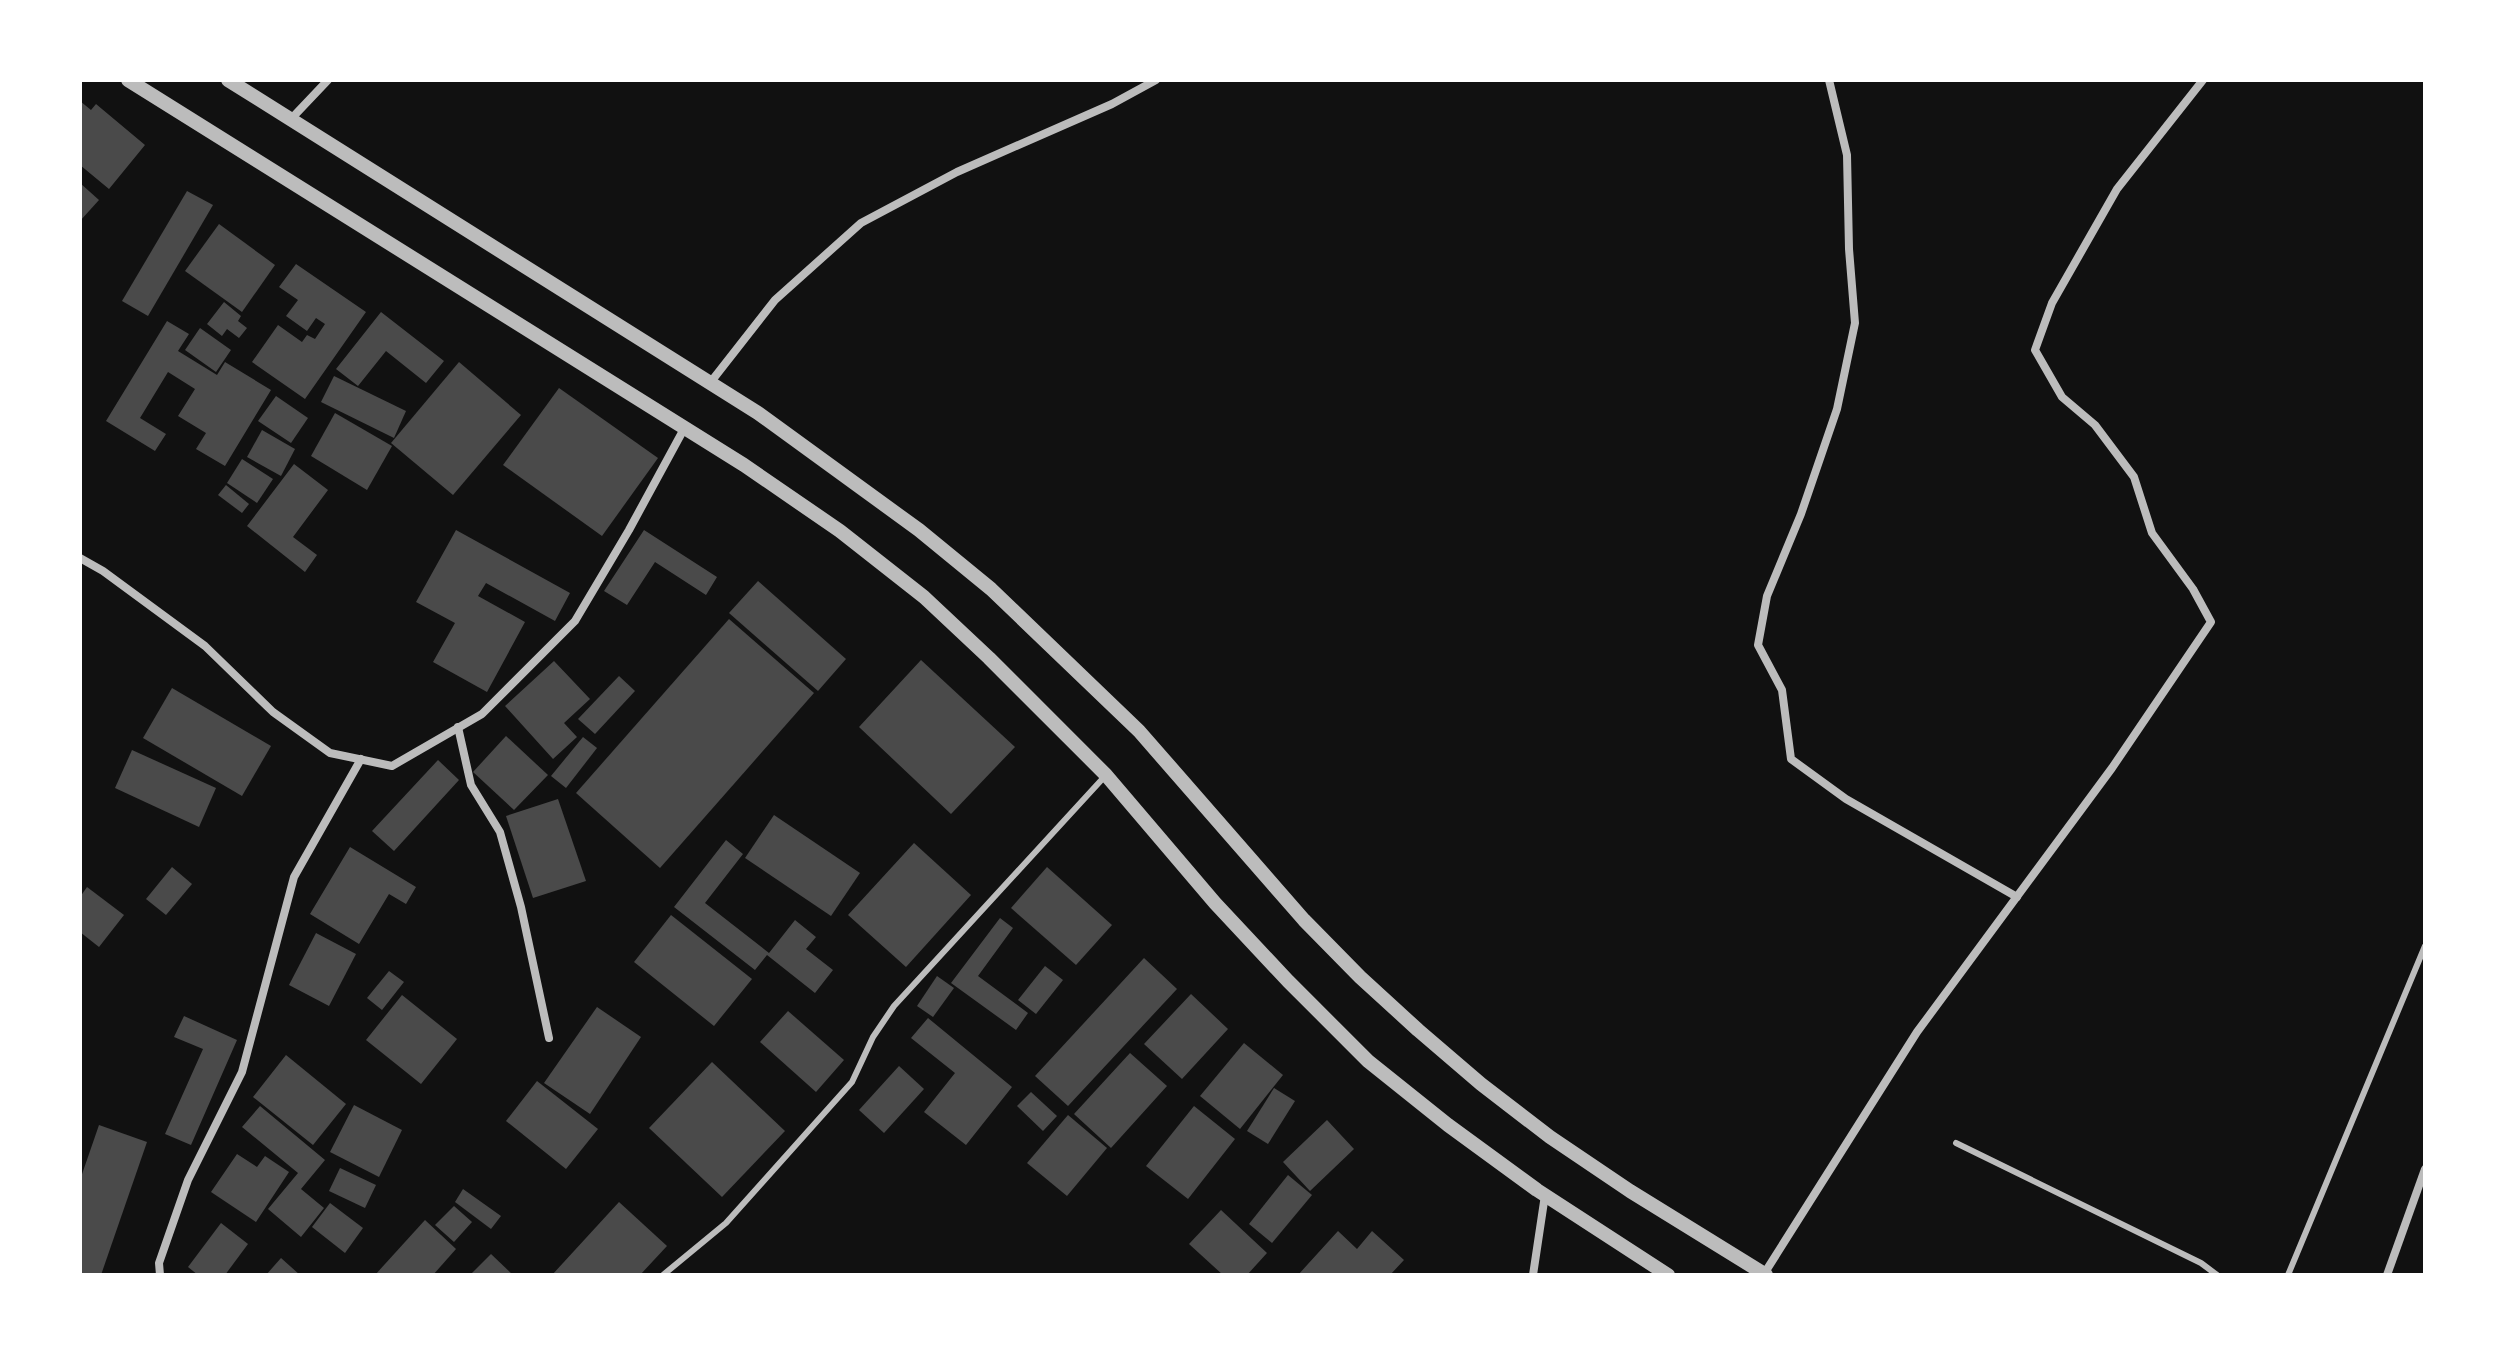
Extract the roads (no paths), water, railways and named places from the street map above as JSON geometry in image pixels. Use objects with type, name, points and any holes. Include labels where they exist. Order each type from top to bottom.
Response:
[{"type":"street","points":[[128,80],[685,427],[840,531],[924,597],[1048,715],[1106,775],[1215,903],[1368,1061],[1448,1125],[1668,1275]]},
{"type":"street","points":[[228,80],[710,383],[844,475],[991,589],[1139,731],[1304,920],[1360,977],[1481,1084],[1550,1137],[1630,1191],[1765,1274],[1917,1032],[2112,768],[2211,622],[2193,589],[2152,533],[2134,477],[2095,425],[2062,397],[2035,350],[2052,303],[2117,189],[2203,80]]},
{"type":"street","points":[[291,119],[328,80]]},
{"type":"street","points":[[710,383],[775,300],[861,223],[957,172],[1112,104],[1156,80]]},
{"type":"street","points":[[1829,80],[1847,155],[1849,249],[1855,323],[1837,409],[1801,514],[1767,596],[1758,645],[1782,690],[1791,759],[1846,799],[2017,897]]},
{"type":"street","points":[[80,558],[103,571],[205,646],[273,712],[330,753],[392,766],[482,714],[575,621],[685,427]]},
{"type":"street","points":[[458,727],[471,785],[500,832],[521,907],[549,1038]]},
{"type":"street","points":[[160,1275],[159,1263],[188,1180],[242,1072],[294,877],[361,759]]},
{"type":"street","points":[[2387,1275],[2425,1169]]},
{"type":"street","points":[[1533,1275],[1545,1194]]},
{"type":"lane","points":[[663,1275],[726,1223],[852,1082],[873,1037],[894,1006],[1106,775]]},
{"type":"lane","points":[[2288,1275],[2425,946]]},
{"type":"lane","points":[[1956,1143],[2201,1263],[2217,1275]]}]
